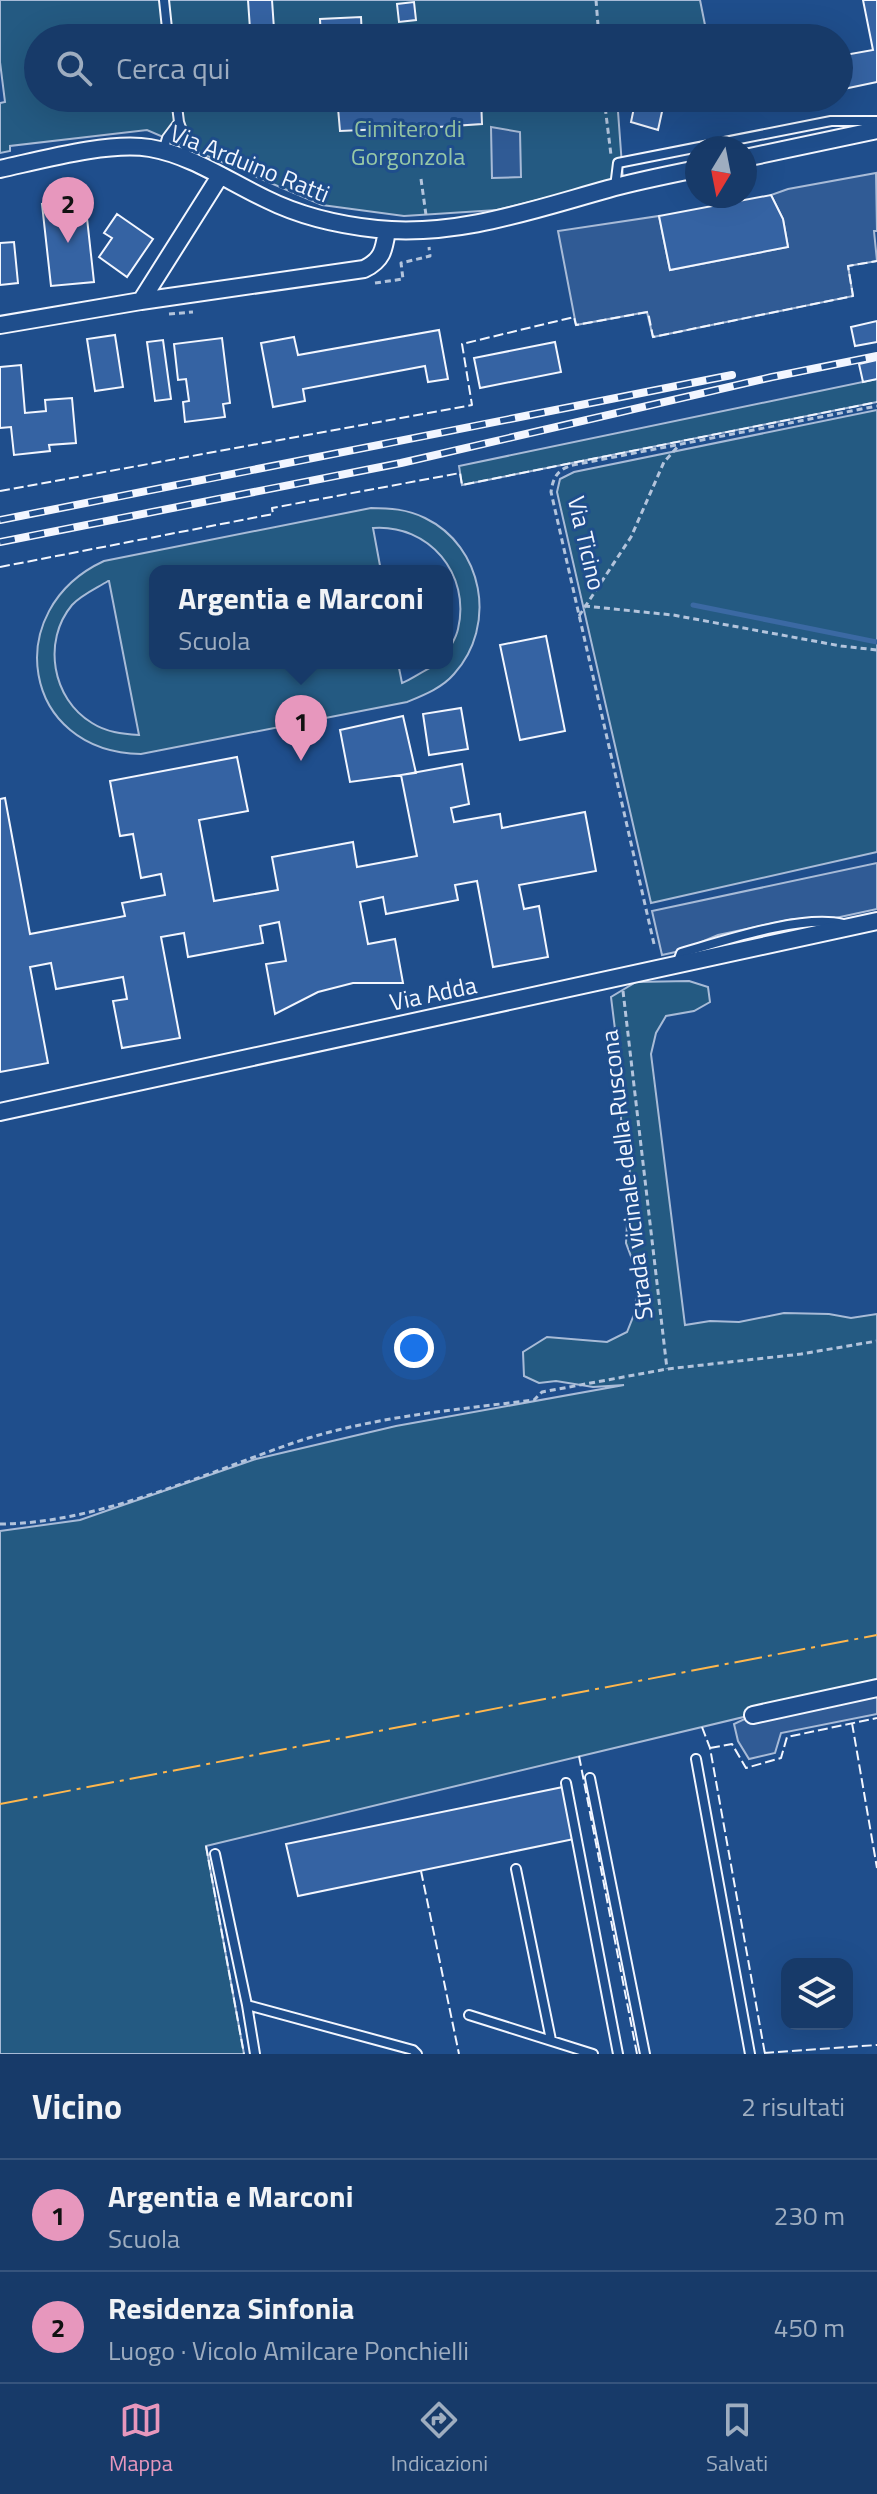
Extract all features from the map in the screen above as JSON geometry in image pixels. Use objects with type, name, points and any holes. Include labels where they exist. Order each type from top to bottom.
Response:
[{"type":"street","points":[[757,155],[877,130]]},
{"type":"street","name":"Via Arduino Ratti","points":[[0,169],[121,146],[163,151],[305,215],[387,230],[427,231],[471,226],[685,172]]},
{"type":"street","points":[[141,301],[220,176]]},
{"type":"street","points":[[0,325],[364,269],[382,256],[387,230]]},
{"type":"street","name":"Via Adda","points":[[0,1112],[877,921]]},
{"type":"street","points":[[753,1715],[877,1688]]},
{"type":"lane","points":[[164,0],[167,24]]},
{"type":"lane","points":[[178,112],[186,142],[184,158]]},
{"type":"lane","points":[[615,187],[618,163],[831,121],[877,121]]},
{"type":"lane","points":[[163,151],[167,138],[179,122]]},
{"type":"lane","points":[[696,1759],[750,2054]]},
{"type":"lane","points":[[590,1778],[645,2054]]},
{"type":"lane","points":[[566,1783],[618,2054]]},
{"type":"lane","points":[[215,1854],[255,2054]]},
{"type":"lane","points":[[516,1869],[551,2040]]},
{"type":"lane","points":[[247,2005],[413,2050],[417,2054]]},
{"type":"lane","points":[[469,2015],[593,2054]]},
{"type":"path","points":[[596,0],[598,24]]},
{"type":"path","points":[[606,112],[615,187]]},
{"type":"path","points":[[421,179],[426,219]]},
{"type":"path","name":"Via Ticino","points":[[654,944],[551,492],[555,476],[573,465],[877,406]]},
{"type":"path","points":[[579,616],[631,537],[664,462],[679,445]]},
{"type":"path","points":[[584,606],[673,615],[877,650]]},
{"type":"path","name":"Strada vicinale della Ruscona","points":[[621,977],[667,1369]]},
{"type":"path","points":[[0,1524],[27,1524],[81,1514],[343,1429],[534,1400],[542,1392],[667,1369],[801,1354],[877,1341]]},
{"type":"green space","name":"Cimitero di Gorgonzola","points":[[0,0],[700,0],[705,24],[24,24],[24,112],[618,112],[623,179],[497,210],[404,216],[322,205],[147,130],[10,146],[10,151],[0,153],[0,103],[5,102],[0,62]]},
{"type":"green space","points":[[877,379],[877,402],[462,485],[459,466]]},
{"type":"green space","points":[[877,410],[877,852],[651,903],[557,492],[560,479],[574,472]]},
{"type":"green space","points":[[371,508],[391,509],[425,518],[445,531],[460,547],[478,588],[479,610],[476,633],[468,654],[454,674],[432,691],[407,702],[141,754],[101,747],[70,730],[49,705],[38,675],[38,643],[49,611],[71,583],[104,561]],"holes":[[[109,581],[139,735],[103,729],[78,713],[60,685],[56,668],[57,635],[63,619],[76,601]]]},
{"type":"green space","points":[[689,981],[708,987],[710,1002],[694,1011],[666,1016],[656,1033],[651,1054],[685,1325],[710,1321],[739,1322],[784,1313],[851,1318],[877,1314],[877,1685],[206,1846],[244,2054],[0,2054],[0,1531],[80,1520],[256,1459],[396,1426],[624,1385],[593,1387],[556,1381],[539,1383],[524,1376],[523,1352],[547,1337],[607,1342],[627,1332],[635,1312],[638,1275],[626,1243],[630,1166],[621,1119],[622,1086],[611,997],[636,982]]},
{"type":"shaded area","points":[[491,127],[520,132],[521,177],[492,178]]},
{"type":"shaded area","points":[[876,173],[877,231],[874,231],[877,261],[848,266],[853,296],[653,337],[647,312],[576,325],[558,231],[659,216],[670,270],[788,247],[783,219],[771,195]]},
{"type":"shaded area","points":[[877,863],[877,909],[831,919],[793,919],[718,935],[662,955],[652,911]]},
{"type":"shaded area","points":[[877,1688],[877,1714],[781,1733],[775,1753],[749,1759],[738,1741],[734,1724],[753,1715]]},
{"type":"building","points":[[248,0],[272,0],[274,24],[250,24]]},
{"type":"building","points":[[863,0],[877,0],[877,82],[853,87],[853,54],[873,50]]},
{"type":"building","points":[[414,2],[416,20],[399,22],[397,4]]},
{"type":"building","points":[[361,17],[361,24],[320,24],[320,19]]},
{"type":"building","points":[[338,112],[482,112],[482,124],[424,128],[425,134],[409,135],[408,128],[340,131]]},
{"type":"building","points":[[633,112],[662,112],[658,130],[631,122]]},
{"type":"building","points":[[771,195],[783,219],[788,247],[670,270],[659,216],[702,208],[757,208],[757,198]]},
{"type":"building","points":[[85,200],[94,282],[51,286],[42,204]]},
{"type":"building","points":[[117,214],[153,239],[127,277],[99,257],[112,238],[104,233]]},
{"type":"building","points":[[14,242],[18,283],[0,285],[0,243]]},
{"type":"building","points":[[877,321],[877,342],[855,346],[851,327]]},
{"type":"building","points":[[439,330],[448,379],[428,382],[425,366],[303,389],[305,401],[273,407],[261,343],[294,337],[298,355]]},
{"type":"building","points":[[115,335],[123,387],[95,391],[87,339]]},
{"type":"building","points":[[222,338],[230,403],[223,404],[225,417],[185,422],[183,402],[189,401],[186,379],[178,380],[174,344]]},
{"type":"building","points":[[163,340],[171,399],[155,401],[147,342]]},
{"type":"building","points":[[555,342],[561,372],[480,388],[474,358]]},
{"type":"building","points":[[877,360],[877,379],[863,382],[859,364]]},
{"type":"building","points":[[21,365],[25,413],[46,411],[45,400],[72,398],[76,443],[49,445],[50,451],[14,455],[11,427],[0,428],[0,367]]},
{"type":"building","points":[[546,636],[565,731],[520,740],[500,645]]},
{"type":"building","points":[[461,708],[468,749],[429,755],[423,714]]},
{"type":"building","points":[[403,716],[416,773],[350,782],[340,730]]},
{"type":"building","points":[[237,757],[248,811],[199,820],[214,901],[278,890],[272,857],[353,842],[357,867],[417,856],[401,775],[462,764],[469,804],[451,808],[454,822],[500,814],[502,828],[585,812],[596,871],[519,885],[524,909],[539,906],[548,957],[493,967],[477,881],[455,885],[458,900],[386,914],[383,897],[360,902],[368,944],[395,939],[403,983],[353,983],[318,992],[275,1014],[266,964],[286,961],[279,922],[260,926],[263,943],[188,957],[184,933],[161,937],[180,1038],[122,1048],[113,1001],[127,999],[123,977],[56,989],[51,963],[30,967],[48,1063],[0,1072],[0,799],[5,798],[30,934],[125,916],[122,903],[165,895],[161,874],[141,878],[133,834],[120,836],[110,781]]},
{"type":"building","points":[[563,1787],[574,1839],[298,1896],[286,1844]]},
{"type":"waterway","points":[[693,605],[877,642]]},
{"type":"railway","points":[[0,542],[401,463],[772,377],[877,356]]},
{"type":"railway","points":[[0,520],[732,375]]},
{"type":"fence","points":[[0,491],[472,405],[462,344],[574,317],[576,325],[648,312],[653,337],[853,296],[848,266],[877,261]]},
{"type":"fence","points":[[0,567],[273,514],[272,508],[460,473],[462,485],[877,402]]},
{"type":"fence","points":[[710,1748],[732,1744],[746,1768],[781,1758],[787,1737],[877,1718]]},
{"type":"fence","points":[[852,1723],[877,1868]]},
{"type":"fence","points":[[702,1727],[710,1748],[765,2054]]},
{"type":"fence","points":[[579,1756],[637,2054]]},
{"type":"fence","points":[[206,1846],[244,2054]]},
{"type":"fence","points":[[421,1871],[459,2054]]},
{"type":"fence","points":[[764,2053],[877,2045]]},
{"type":"power","points":[[0,1804],[877,1635]]},
{"type":"place","name":"Residenza Sinfonia","points":[[68,243]]},
{"type":"place","name":"Argentia e Marconi","points":[[301,761]]}]
